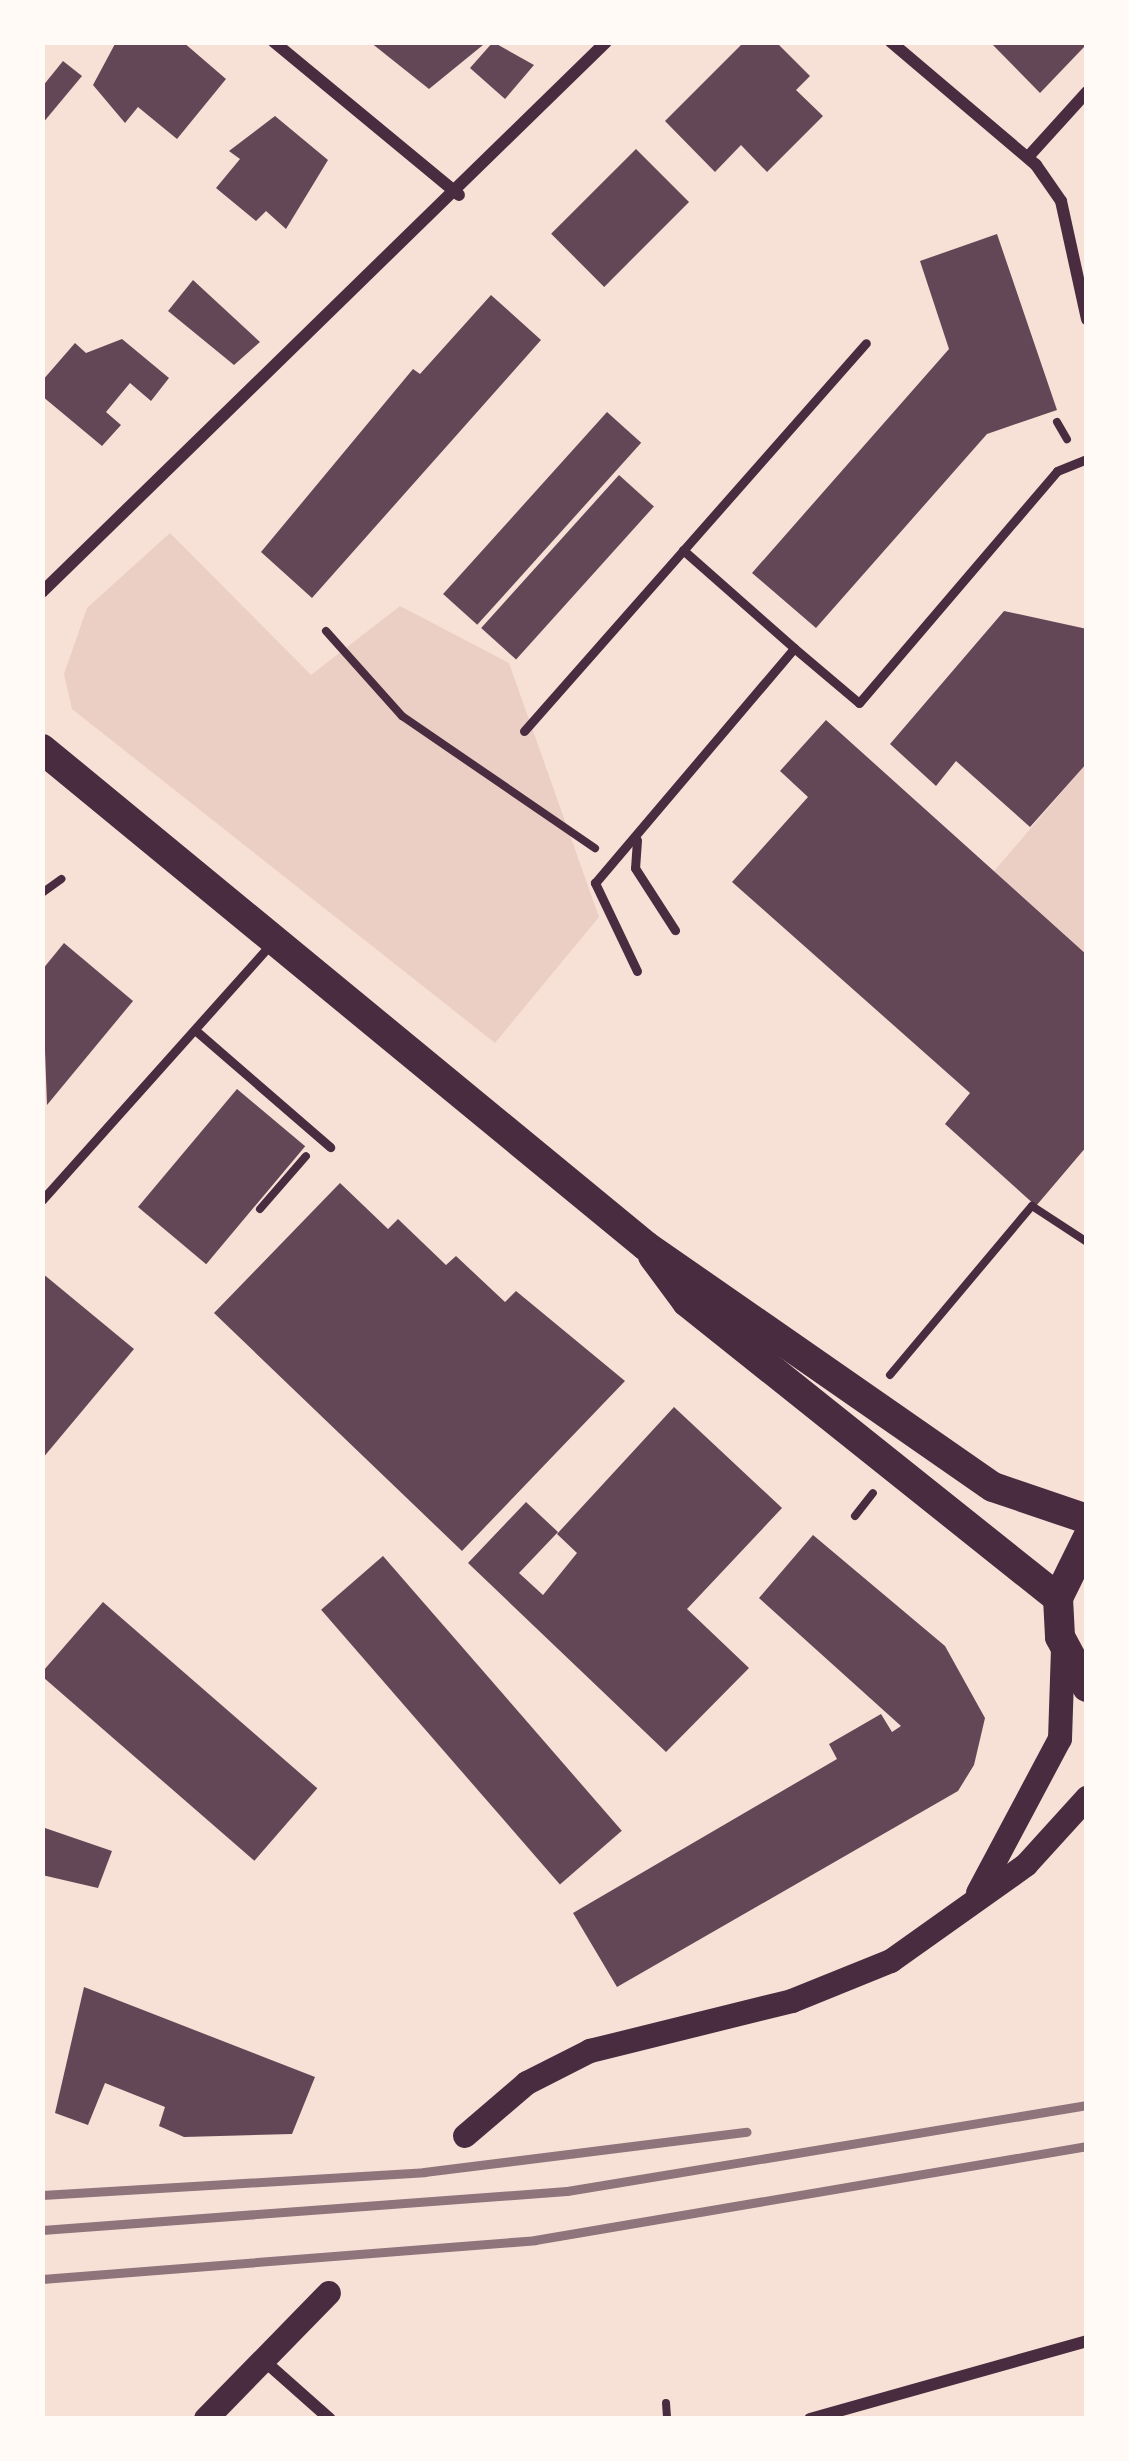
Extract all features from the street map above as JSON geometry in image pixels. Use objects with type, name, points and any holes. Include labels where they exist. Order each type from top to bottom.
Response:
[{"type":"main road","points":[[42,749],[272,943],[646,1246],[973,1475],[1087,1519]]},
{"type":"main road","points":[[646,1246],[687,1303],[1058,1598]]},
{"type":"main road","points":[[969,1904],[1060,1739],[1058,1598],[1087,1538]]},
{"type":"main road","points":[[1060,1637],[1087,1687]]},
{"type":"main road","points":[[465,2136],[560,2064],[830,1989],[969,1904],[1039,1853],[1087,1798]]},
{"type":"main road","points":[[206,2419],[269,2365],[329,2293]]},
{"type":"street","points":[[274,42],[459,195]]},
{"type":"street","points":[[42,592],[459,195],[606,42]]},
{"type":"street","points":[[891,42],[1028,158],[1060,200],[1087,319]]},
{"type":"street","points":[[1028,158],[1087,92]]},
{"type":"street","points":[[1072,269],[1087,264]]},
{"type":"street","points":[[810,2419],[1087,2341]]},
{"type":"street","points":[[269,2365],[330,2419]]},
{"type":"lane","points":[[524,731],[866,344]]},
{"type":"lane","points":[[683,550],[859,703],[1057,471],[1087,459]]},
{"type":"lane","points":[[637,971],[595,883],[794,648]]},
{"type":"lane","points":[[641,829],[635,868],[675,930]]},
{"type":"lane","points":[[42,1200],[272,943]]},
{"type":"lane","points":[[195,1030],[330,1147]]},
{"type":"path","points":[[326,631],[402,716],[596,848]]},
{"type":"path","points":[[42,893],[61,879]]},
{"type":"path","points":[[260,1209],[295,1168]]},
{"type":"path","points":[[901,1364],[1032,1206],[1087,1242]]},
{"type":"path","points":[[666,2403],[667,2416]]},
{"type":"shaded area","points":[[170,533],[311,675],[400,606],[509,663],[599,917],[495,1043],[72,709],[64,674],[87,608]]},
{"type":"shaded area","points":[[1087,763],[1087,955],[994,871]]},
{"type":"building","points":[[116,42],[183,42],[226,79],[177,139],[138,107],[125,123],[93,85]]},
{"type":"building","points":[[370,42],[479,42],[483,45],[429,89]]},
{"type":"building","points":[[493,42],[534,65],[505,99],[470,68]]},
{"type":"building","points":[[744,42],[776,42],[810,76],[796,90],[823,116],[767,172],[741,145],[715,172],[665,121]]},
{"type":"building","points":[[990,42],[1082,42],[1085,46],[1040,93]]},
{"type":"building","points":[[63,61],[82,76],[42,124],[42,87]]},
{"type":"building","points":[[275,116],[328,160],[286,229],[266,211],[256,221],[216,188],[240,159],[229,151]]},
{"type":"building","points":[[636,149],[689,202],[604,287],[551,234]]},
{"type":"building","points":[[997,234],[1057,410],[987,434],[816,628],[752,573],[949,349],[920,261]]},
{"type":"building","points":[[193,280],[260,342],[234,365],[168,311]]},
{"type":"building","points":[[491,295],[541,340],[312,598],[261,552],[413,369],[420,374]]},
{"type":"building","points":[[122,339],[169,378],[151,401],[130,383],[106,412],[121,425],[102,446],[42,396],[42,381],[75,343],[86,353]]},
{"type":"building","points":[[607,412],[641,443],[477,625],[443,594]]},
{"type":"building","points":[[619,475],[654,506],[516,660],[481,628]]},
{"type":"building","points":[[1004,611],[1087,629],[1087,763],[1030,827],[956,761],[936,786],[890,744]]},
{"type":"building","points":[[826,720],[1087,955],[1087,1146],[1036,1206],[945,1124],[970,1093],[732,882],[808,797],[780,771]]},
{"type":"building","points":[[64,943],[133,1001],[47,1105],[42,970]]},
{"type":"building","points":[[237,1089],[305,1146],[206,1264],[138,1207]]},
{"type":"building","points":[[340,1183],[388,1229],[398,1219],[446,1265],[456,1256],[505,1302],[516,1291],[625,1381],[462,1551],[214,1313]]},
{"type":"building","points":[[42,1273],[134,1349],[42,1459]]},
{"type":"building","points":[[674,1407],[782,1508],[687,1609],[749,1668],[666,1752],[468,1563],[526,1502],[558,1532],[519,1573],[543,1595],[577,1553],[557,1534]]},
{"type":"building","points":[[813,1535],[945,1646],[985,1718],[974,1765],[958,1791],[617,1987],[573,1913],[837,1759],[829,1744],[881,1714],[892,1732],[901,1726],[759,1598]]},
{"type":"building","points":[[383,1556],[622,1831],[560,1885],[321,1610]]},
{"type":"building","points":[[103,1602],[317,1788],[254,1861],[42,1676]]},
{"type":"building","points":[[42,1827],[112,1851],[98,1888],[42,1875]]},
{"type":"building","points":[[84,1987],[315,2077],[292,2134],[184,2137],[159,2126],[165,2107],[105,2083],[88,2125],[55,2113]]},
{"type":"railway","points":[[42,2230],[567,2191],[1087,2105]]},
{"type":"railway","points":[[42,2195],[424,2172],[747,2132]]},
{"type":"railway","points":[[42,2279],[535,2240],[1087,2146]]}]
